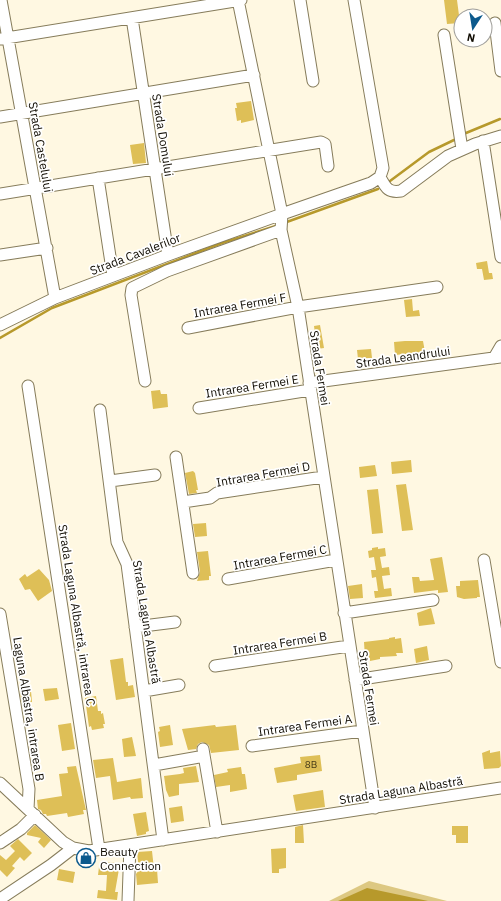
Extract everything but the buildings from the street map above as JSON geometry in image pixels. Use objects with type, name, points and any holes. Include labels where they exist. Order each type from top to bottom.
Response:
[{"type":"street","name":"Strada Castelului","points":[[1,0],[4,38],[22,114],[55,298]]},
{"type":"street","name":"Strada Fermei","points":[[238,0],[269,150],[281,222],[298,307],[375,808]]},
{"type":"street","points":[[4,38],[242,0]]},
{"type":"street","points":[[300,0],[313,81]]},
{"type":"street","points":[[145,381],[130,295],[132,288],[167,270],[371,183],[380,177],[383,168],[383,159],[354,0]]},
{"type":"street","name":"Strada Domului","points":[[132,18],[168,255]]},
{"type":"street","points":[[495,23],[501,71]]},
{"type":"street","points":[[444,35],[462,149]]},
{"type":"street","points":[[0,118],[254,75]]},
{"type":"street","points":[[380,177],[387,190],[392,192],[401,191],[448,156],[462,149],[501,136]]},
{"type":"street","points":[[484,141],[501,257]]},
{"type":"street","points":[[0,194],[321,142],[325,144],[328,166]]},
{"type":"street","points":[[98,178],[113,276]]},
{"type":"street","name":"Strada Cavalerilor","points":[[0,325],[55,298],[168,255],[281,222]]},
{"type":"street","points":[[0,255],[47,248]]},
{"type":"street","name":"Intrarea Fermei F","points":[[188,328],[298,307],[437,287]]},
{"type":"street","points":[[497,358],[501,346]]},
{"type":"street","name":"Strada Leandrului","points":[[310,387],[497,358]]},
{"type":"street","name":"Strada Laguna Albastră, intrarea C","points":[[28,386],[100,850]]},
{"type":"street","name":"Intrarea Fermei E","points":[[199,408],[310,387]]},
{"type":"street","name":"Strada Laguna Albastră","points":[[100,410],[117,542],[127,564],[163,840]]},
{"type":"street","points":[[176,457],[194,573]]},
{"type":"street","points":[[110,481],[156,475]]},
{"type":"street","name":"Intrarea Fermei D","points":[[183,502],[210,498],[217,493],[324,477]]},
{"type":"street","name":"Intrarea Fermei C","points":[[228,579],[336,560]]},
{"type":"street","points":[[484,560],[501,662]]},
{"type":"street","points":[[344,612],[433,600]]},
{"type":"street","name":"Laguna Albastra, intrarea B","points":[[0,614],[32,812]]},
{"type":"street","points":[[136,628],[175,622]]},
{"type":"street","name":"Intrarea Fermei B","points":[[215,666],[349,646]]},
{"type":"street","points":[[355,680],[446,666]]},
{"type":"street","points":[[144,691],[179,685]]},
{"type":"street","name":"Intrarea Fermei A","points":[[252,746],[362,731]]},
{"type":"street","points":[[154,765],[201,753],[217,832]]},
{"type":"street","name":"Strada Laguna Albastră","points":[[0,783],[57,836],[73,848],[89,851],[501,788]]},
{"type":"street","points":[[0,843],[21,829],[32,812]]},
{"type":"street","points":[[128,901],[130,845]]},
{"type":"street","points":[[0,899],[51,865],[73,848]]},
{"type":"shaded area","points":[[369,881],[447,901],[329,901]]},
{"type":"shaded area","points":[[367,888],[428,901],[338,901]]},
{"type":"waterway","points":[[466,133],[500,119]]},
{"type":"waterway","points":[[390,181],[429,152],[454,140]]},
{"type":"waterway","points":[[284,223],[378,189]]},
{"type":"waterway","points":[[0,338],[52,308],[222,243],[279,225]]},
{"type":"place","name":"Beauty Connection","points":[[86,858]]}]
